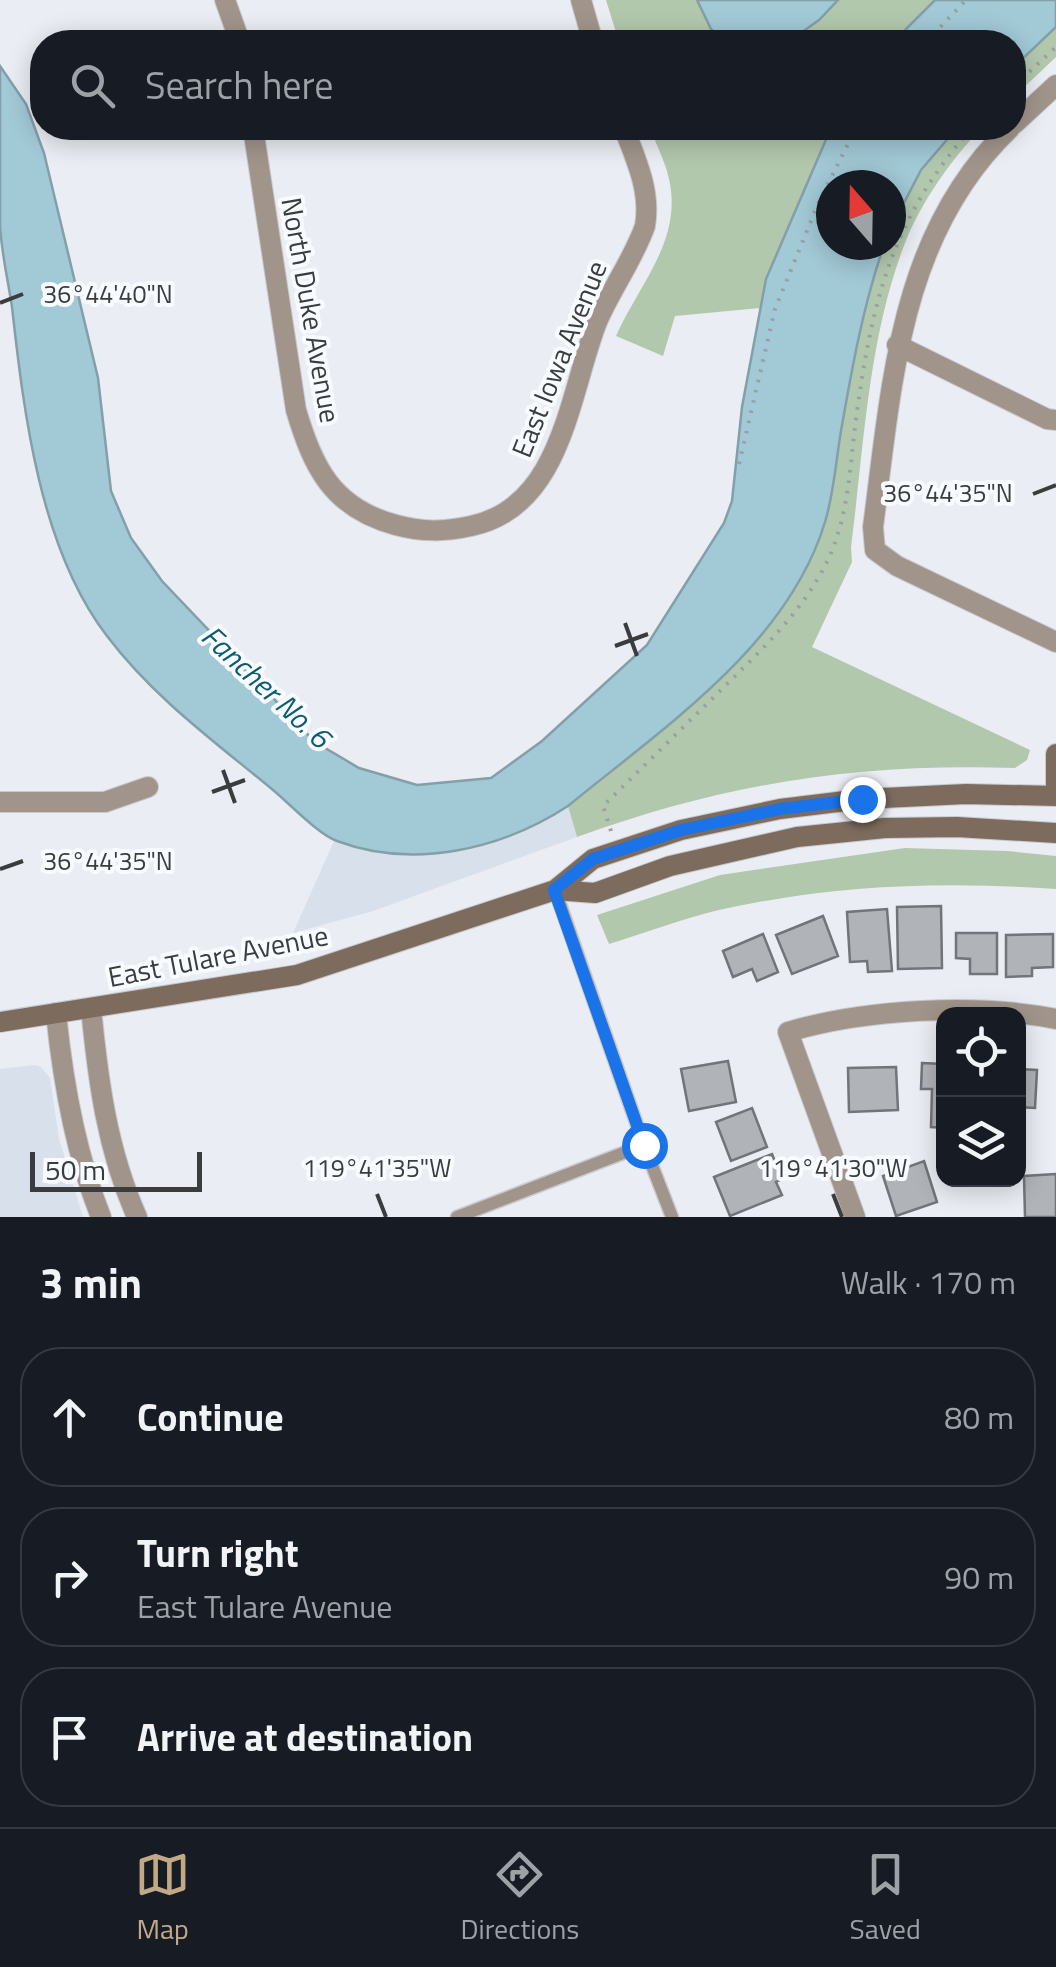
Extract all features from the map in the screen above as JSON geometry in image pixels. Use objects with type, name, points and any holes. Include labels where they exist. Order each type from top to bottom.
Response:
[{"type":"street","points":[[226,0],[236,30]]},
{"type":"street","points":[[581,0],[590,30]]},
{"type":"street","points":[[1026,113],[1056,85]]},
{"type":"street","name":"North Duke Avenue","points":[[256,140],[296,410],[310,455],[328,484],[354,506],[388,523]]},
{"type":"street","name":"East Iowa Avenue","points":[[388,523],[419,531],[448,531],[482,524],[515,508],[548,466],[598,322],[639,242],[648,212],[644,180],[629,140]]},
{"type":"street","points":[[1000,140],[967,177],[942,216],[923,257],[897,345],[873,527],[875,550],[897,566],[1056,642]]},
{"type":"street","points":[[897,345],[1056,420]]},
{"type":"street","points":[[1056,754],[1056,786]]},
{"type":"street","points":[[0,802],[105,802],[148,787]]},
{"type":"street","name":"East Tulare Avenue","points":[[0,1022],[298,975],[554,890],[593,859],[681,830],[780,809],[862,799],[966,794],[1056,797],[1053,833],[885,828],[797,836],[670,866],[595,894],[554,890]]},
{"type":"street","points":[[90,1008],[101,1100],[137,1217]]},
{"type":"street","points":[[854,1217],[788,1032],[866,1016],[975,1011],[1056,1019]]},
{"type":"street","points":[[56,1013],[63,1076],[80,1154],[101,1217]]},
{"type":"lane","points":[[554,890],[672,1217]]},
{"type":"lane","points":[[457,1217],[644,1145]]},
{"type":"path","points":[[937,30],[966,0]]},
{"type":"path","points":[[1026,75],[1056,48]]},
{"type":"path","points":[[739,464],[776,309],[818,204],[850,140]]},
{"type":"path","points":[[612,831],[603,806],[782,630],[812,589],[832,551],[846,502],[871,321],[887,266],[942,162],[961,140]]},
{"type":"shaded area","points":[[568,806],[577,837],[373,911],[293,933],[334,841],[389,854],[538,825]]},
{"type":"shaded area","points":[[35,1065],[50,1078],[59,1139],[83,1217],[0,1217],[0,1069]]},
{"type":"green space","points":[[606,0],[935,0],[905,30],[615,30]]},
{"type":"green space","points":[[1056,27],[1056,57],[1026,86],[1026,56]]},
{"type":"green space","points":[[655,140],[826,140],[766,279],[760,308],[675,316],[663,356],[616,336],[656,261],[670,222],[672,201]]},
{"type":"green space","points":[[947,140],[971,140],[928,197],[906,241],[906,195]]},
{"type":"green space","points":[[879,260],[899,260],[883,317],[869,393],[852,562],[812,647],[1030,750],[1027,760],[1015,768],[901,769],[793,780],[686,803],[577,837],[568,806],[718,681],[783,607],[807,566],[828,511],[870,291]]},
{"type":"green space","points":[[905,848],[1056,856],[1056,889],[971,885],[803,895],[719,910],[609,944],[597,915],[720,875]]},
{"type":"water","points":[[697,0],[838,0],[805,30],[711,29]]},
{"type":"water","points":[[935,0],[1056,0],[1056,27],[1026,56],[1026,30],[905,30]]},
{"type":"water","points":[[0,66],[26,104],[30,140],[39,140],[44,153],[98,378],[111,491],[131,538],[162,581],[315,742],[359,768],[417,785],[491,778],[542,741],[647,645],[724,523],[732,501],[742,407],[766,279],[826,140],[947,140],[921,170],[906,199],[906,170],[816,170],[816,260],[879,260],[859,337],[825,522],[807,566],[783,607],[718,681],[568,806],[515,834],[457,850],[396,854],[366,850],[329,837],[185,718],[125,658],[84,601],[51,522],[22,391],[1,234]]},
{"type":"building","points":[[941,906],[942,968],[898,969],[897,907]]},
{"type":"building","points":[[887,909],[892,971],[868,972],[867,961],[850,962],[847,912]]},
{"type":"building","points":[[823,916],[838,956],[792,974],[776,935]]},
{"type":"building","points":[[956,933],[997,933],[997,974],[970,974],[970,959],[956,958]]},
{"type":"building","points":[[763,934],[778,972],[757,981],[752,969],[733,977],[723,951]]},
{"type":"building","points":[[1053,934],[1053,967],[1032,968],[1032,976],[1006,977],[1006,935]]},
{"type":"building","points":[[728,1061],[736,1102],[689,1111],[681,1069]]},
{"type":"building","points":[[922,1063],[936,1064],[936,1127],[931,1127],[932,1089],[921,1089]]},
{"type":"building","points":[[896,1067],[898,1110],[849,1112],[848,1068]]},
{"type":"building","points":[[1026,1069],[1037,1070],[1035,1108],[1026,1107]]},
{"type":"building","points":[[752,1108],[767,1147],[731,1161],[716,1122]]},
{"type":"building","points":[[772,1154],[782,1179],[776,1182],[782,1195],[730,1216],[714,1177]]},
{"type":"building","points":[[924,1161],[937,1202],[896,1216],[883,1176]]},
{"type":"building","points":[[1056,1174],[1056,1217],[1025,1217],[1026,1176]]},
{"type":"route","points":[[644,1145],[554,890],[593,859],[681,830],[780,809],[862,799]]},
{"type":"water label","name":"Fancher No. 6","points":[[266,687]]}]
